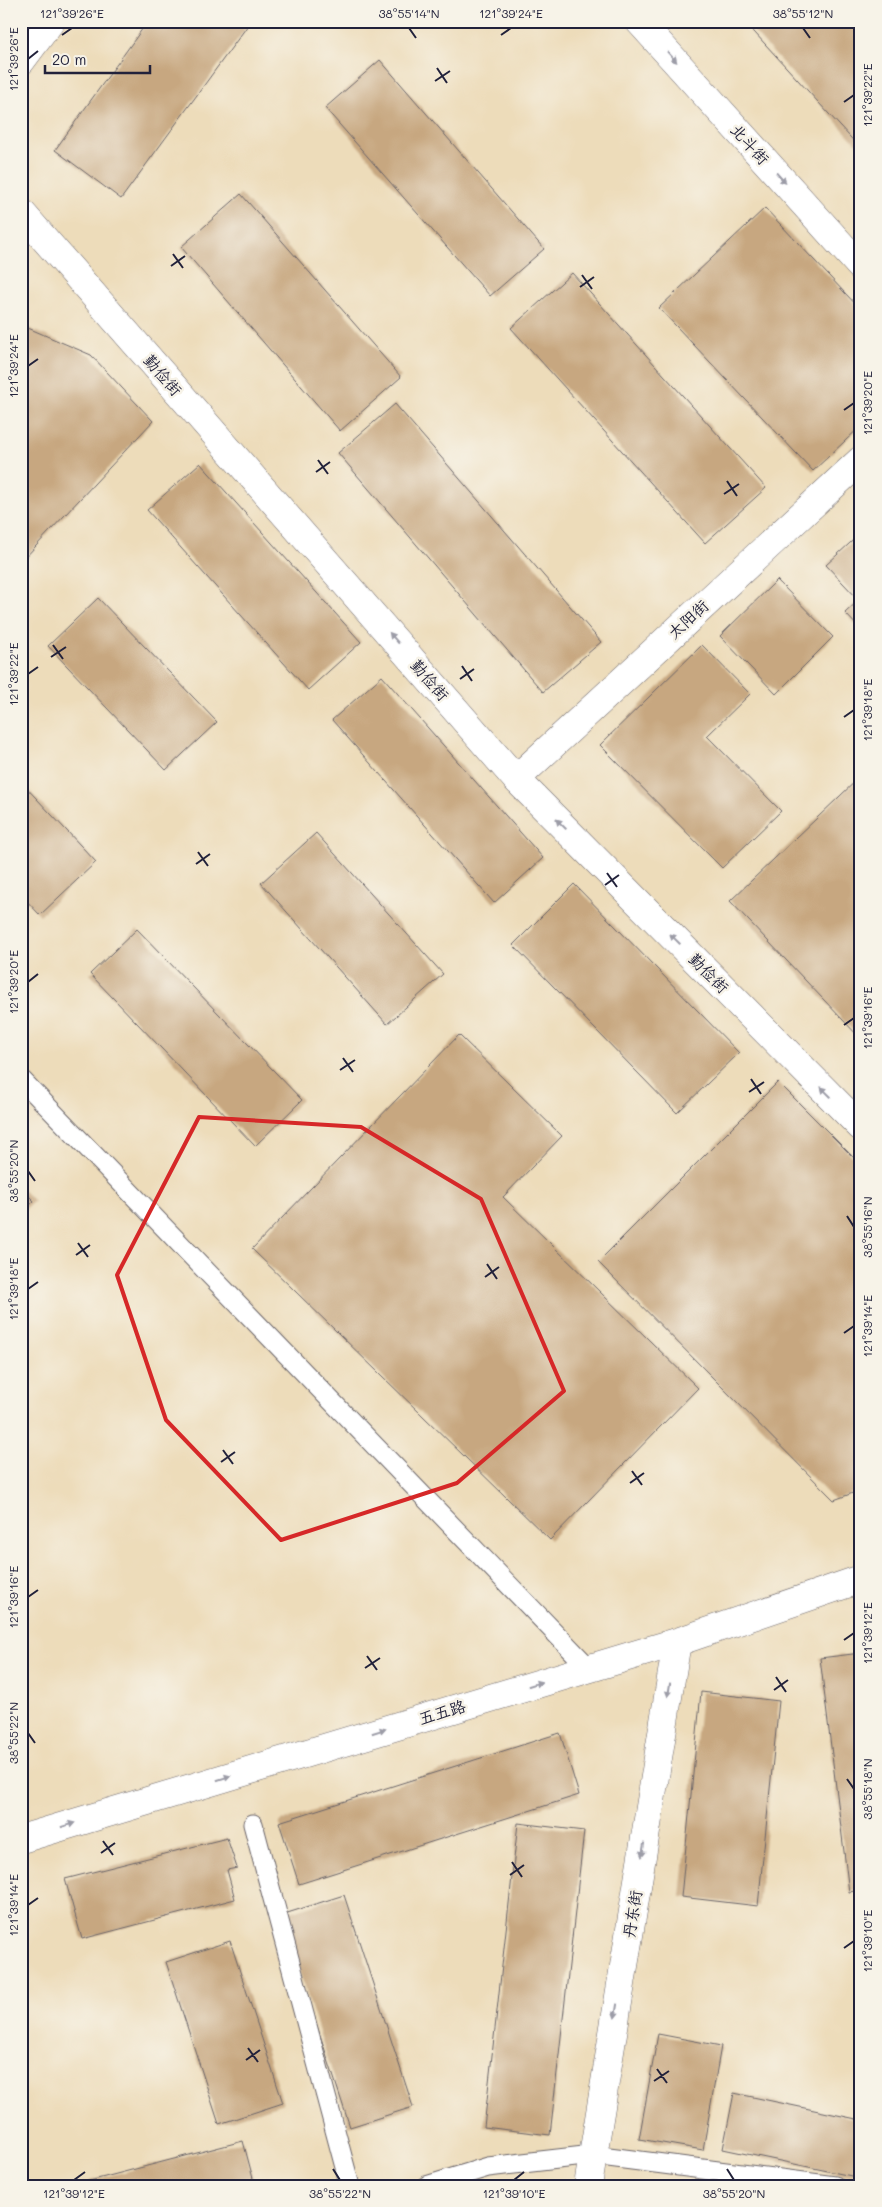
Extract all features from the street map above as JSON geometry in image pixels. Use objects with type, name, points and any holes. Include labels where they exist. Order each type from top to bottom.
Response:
[{"type":"street","points":[[21,61],[51,21]]},
{"type":"street","name":"北斗街","points":[[639,21],[861,267]]},
{"type":"street","name":"勤俭街","points":[[21,212],[516,779],[861,1127]]},
{"type":"street","name":"太阳街","points":[[516,779],[861,460]]},
{"type":"street","name":"五五路","points":[[21,1839],[677,1642],[861,1579]]},
{"type":"street","name":"丹东街","points":[[588,2186],[677,1642]]},
{"type":"lane","points":[[21,1079],[589,1668]]},
{"type":"lane","points":[[253,1824],[350,2186]]},
{"type":"lane","points":[[426,2186],[488,2167],[593,2155],[835,2186]]},
{"type":"highlighted area","points":[[199,1117],[361,1127],[481,1199],[564,1391],[457,1483],[281,1540],[166,1420],[117,1275]]},
{"type":"building","points":[[148,21],[251,21],[121,199],[55,150]]},
{"type":"building","points":[[744,21],[861,21],[861,149]]},
{"type":"building","points":[[380,60],[544,249],[490,296],[325,108]]},
{"type":"building","points":[[241,194],[401,377],[340,431],[181,247]]},
{"type":"building","points":[[765,208],[861,310],[861,426],[813,471],[659,308]]},
{"type":"building","points":[[572,273],[766,488],[705,543],[511,328]]},
{"type":"building","points":[[21,325],[91,355],[153,421],[21,562]]},
{"type":"building","points":[[395,404],[601,642],[543,692],[338,453]]},
{"type":"building","points":[[200,463],[361,642],[308,690],[147,510]]},
{"type":"building","points":[[861,533],[861,630],[845,613],[859,600],[826,565]]},
{"type":"building","points":[[777,580],[833,637],[776,694],[720,636]]},
{"type":"building","points":[[98,598],[217,722],[166,770],[48,646]]},
{"type":"building","points":[[702,645],[750,694],[707,736],[781,811],[722,868],[600,745]]},
{"type":"building","points":[[382,676],[543,858],[494,903],[332,720]]},
{"type":"building","points":[[861,776],[861,1039],[730,901]]},
{"type":"building","points":[[21,782],[96,862],[40,915],[21,895]]},
{"type":"building","points":[[316,833],[443,974],[387,1024],[261,883]]},
{"type":"building","points":[[574,884],[739,1053],[677,1113],[513,945]]},
{"type":"building","points":[[137,929],[302,1100],[255,1146],[90,974]]},
{"type":"building","points":[[459,1035],[562,1136],[503,1197],[698,1388],[550,1540],[252,1249]]},
{"type":"building","points":[[778,1082],[861,1165],[861,1490],[834,1500],[598,1262]]},
{"type":"building","points":[[21,1188],[34,1201],[21,1213]]},
{"type":"building","points":[[861,1653],[861,1890],[849,1892],[820,1658]]},
{"type":"building","points":[[701,1692],[779,1701],[758,1906],[681,1897]]},
{"type":"building","points":[[560,1733],[579,1795],[299,1884],[279,1822]]},
{"type":"building","points":[[518,1823],[584,1831],[550,2135],[484,2127]]},
{"type":"building","points":[[227,1838],[237,1868],[227,1870],[235,1899],[82,1939],[65,1879]]},
{"type":"building","points":[[344,1895],[413,2107],[350,2127],[281,1915]]},
{"type":"building","points":[[230,1941],[283,2103],[219,2124],[166,1962]]},
{"type":"building","points":[[658,2034],[721,2046],[703,2150],[639,2139]]},
{"type":"building","points":[[734,2093],[861,2120],[861,2178],[723,2149]]},
{"type":"building","points":[[243,2141],[255,2186],[74,2186],[74,2185]]}]
